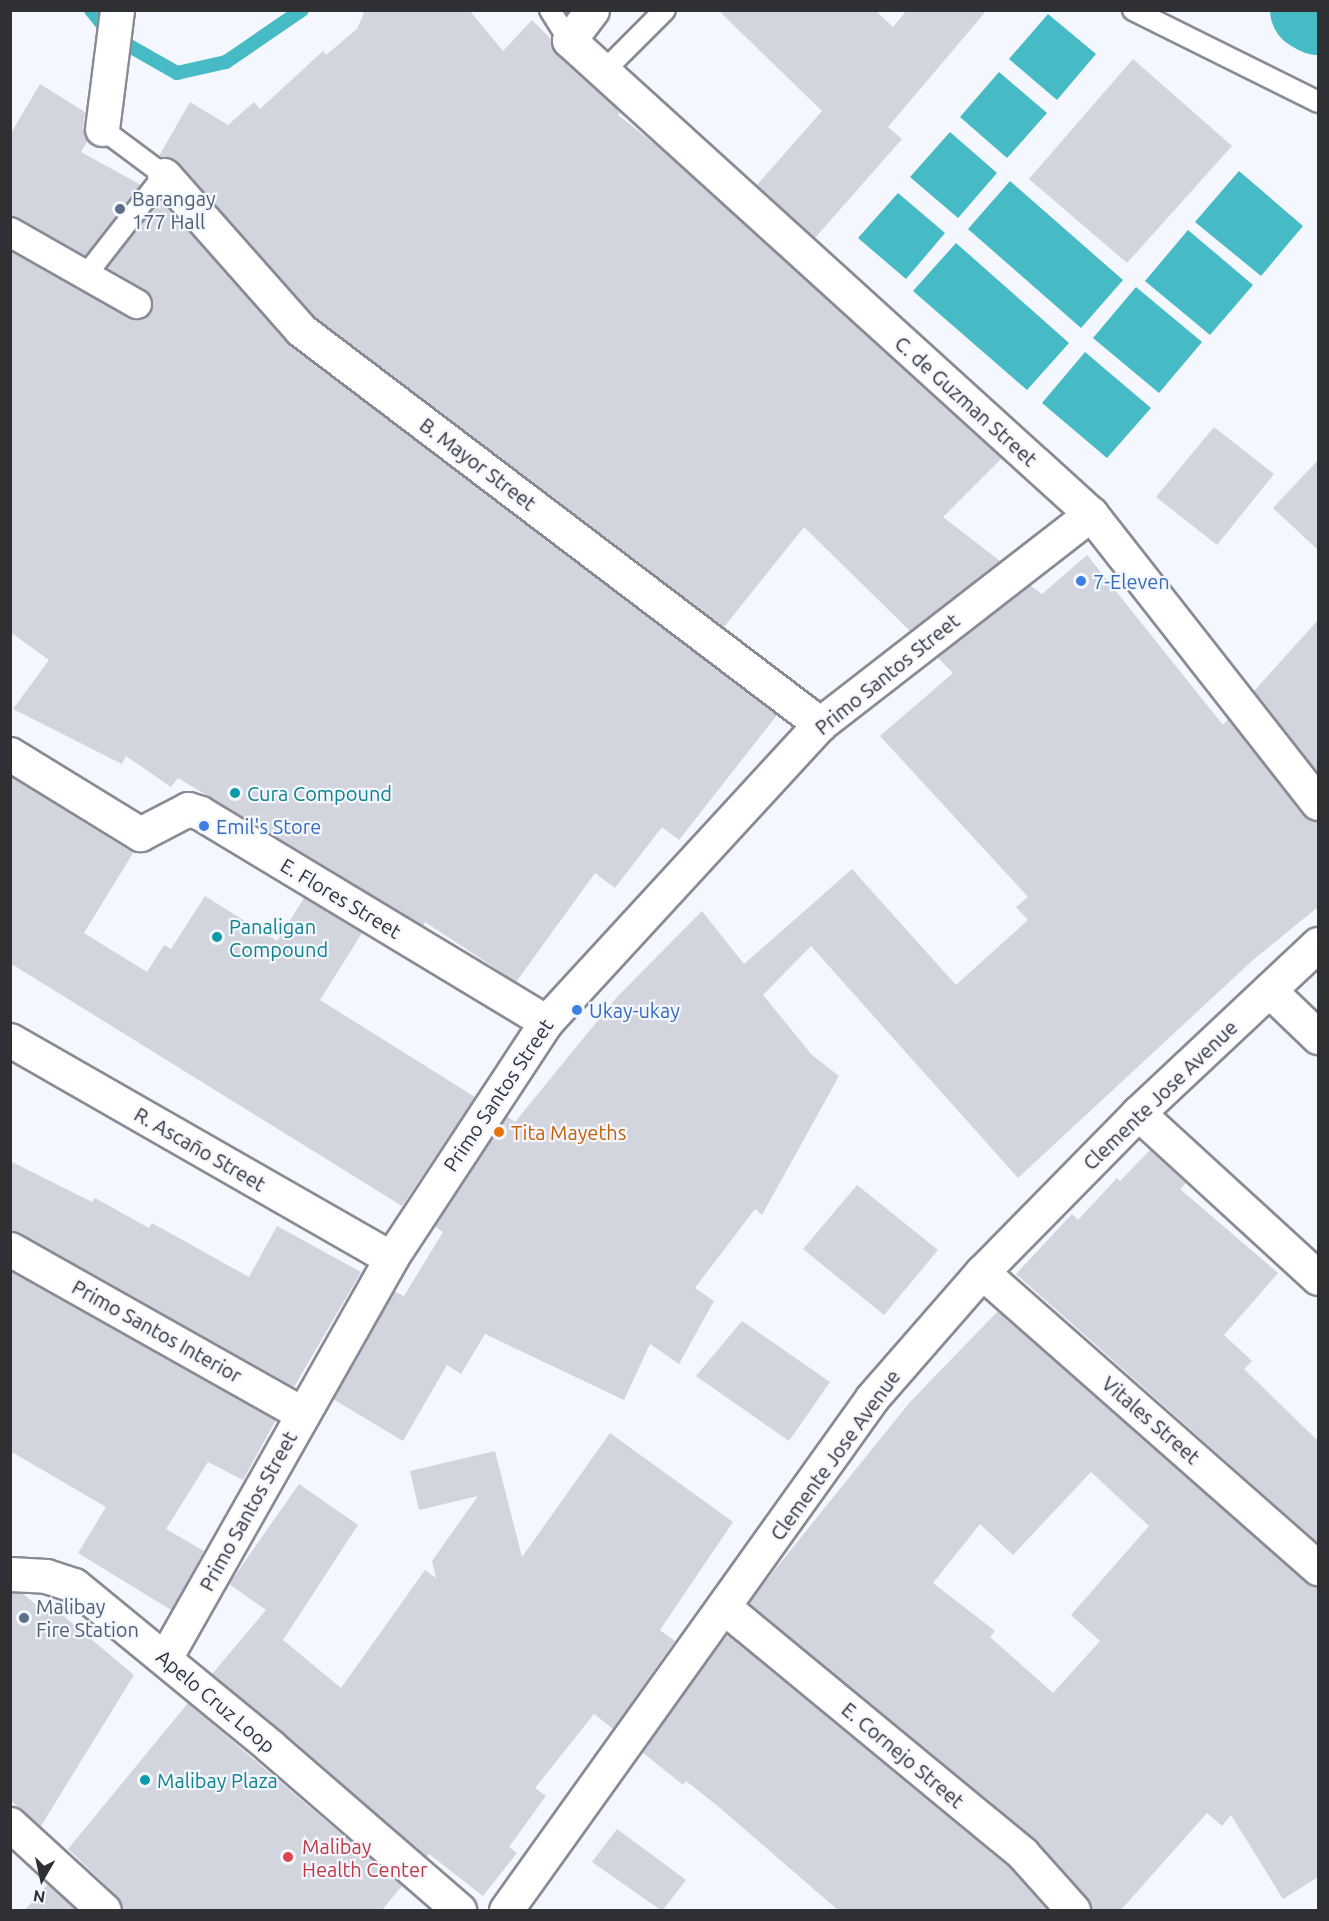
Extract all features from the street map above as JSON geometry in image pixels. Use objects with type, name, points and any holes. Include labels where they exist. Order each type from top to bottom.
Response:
[{"type":"street","points":[[102,129],[117,10]]},
{"type":"street","points":[[569,40],[591,10]]},
{"type":"street","name":"C. de Guzman Street","points":[[569,40],[1090,514],[1318,803]]},
{"type":"street","name":"B. Mayor Street","points":[[164,175],[301,330],[820,724]]},
{"type":"street","points":[[10,232],[136,304]]},
{"type":"street","name":"Primo Santos Street","points":[[165,1658],[391,1258],[546,1022],[820,724],[1090,514]]},
{"type":"street","name":"E. Flores Street","points":[[10,754],[140,834],[188,809],[200,813],[546,1022]]},
{"type":"street","name":"Clemente Jose Avenue","points":[[506,1911],[726,1608],[872,1398],[982,1272],[1138,1113],[1318,944]]},
{"type":"street","points":[[1269,990],[1318,1037]]},
{"type":"street","name":"R. Ascaño Street","points":[[10,1040],[391,1258]]},
{"type":"street","points":[[1138,1113],[1318,1278]]},
{"type":"street","name":"Primo Santos Interior","points":[[10,1250],[303,1414]]},
{"type":"street","name":"Vitales Street","points":[[982,1272],[1318,1568]]},
{"type":"street","name":"Apelo Cruz Loop","points":[[10,1574],[46,1576],[74,1585],[165,1658],[459,1911]]},
{"type":"street","name":"E. Cornejo Street","points":[[726,1608],[1023,1854],[1073,1911]]},
{"type":"street","points":[[10,1824],[104,1911]]},
{"type":"lane","points":[[550,10],[569,40]]},
{"type":"lane","points":[[604,71],[665,10]]},
{"type":"lane","points":[[1133,10],[1318,102]]},
{"type":"lane","points":[[86,275],[164,175],[102,129]]},
{"type":"water","points":[[1048,14],[1096,54],[1057,100],[1009,59]]},
{"type":"water","points":[[999,72],[1047,113],[1007,158],[960,117]]},
{"type":"water","points":[[950,132],[997,173],[958,218],[910,177]]},
{"type":"water","points":[[1239,171],[1303,226],[1261,276],[1195,222]]},
{"type":"water","points":[[1010,181],[1123,280],[1081,328],[968,229]]},
{"type":"water","points":[[898,193],[945,233],[906,279],[858,238]]},
{"type":"water","points":[[1188,230],[1253,285],[1210,335],[1145,281]]},
{"type":"water","points":[[956,243],[1069,343],[1027,390],[913,291]]},
{"type":"water","points":[[1136,287],[1202,342],[1159,393],[1093,338]]},
{"type":"water","points":[[1085,352],[1151,408],[1107,458],[1042,403]]},
{"type":"building","points":[[365,10],[469,10],[503,51],[532,20],[551,39],[556,54],[620,112],[618,115],[660,148],[1002,458],[943,517],[1000,561],[910,631],[804,527],[724,627],[314,316],[178,163],[159,156],[190,102],[228,125],[254,102],[260,109],[323,51],[326,55],[357,29]]},
{"type":"building","points":[[718,10],[875,10],[893,27],[907,10],[987,10],[888,127],[902,139],[815,238],[757,185],[822,111]]},
{"type":"building","points":[[1133,59],[1232,146],[1127,263],[1029,179]]},
{"type":"building","points":[[40,84],[85,112],[83,127],[88,140],[81,152],[141,185],[86,256],[10,216],[10,135]]},
{"type":"building","points":[[160,199],[290,345],[777,715],[679,840],[662,827],[615,888],[595,873],[516,982],[425,922],[423,926],[178,778],[171,787],[126,756],[122,764],[13,709],[49,660],[10,632],[10,251],[129,318],[145,318],[152,312],[151,295],[107,268]]},
{"type":"building","points":[[1214,427],[1274,474],[1217,545],[1156,497]]},
{"type":"building","points":[[1318,460],[1318,550],[1273,508]]},
{"type":"building","points":[[1087,555],[1223,725],[1228,719],[1303,815],[1318,821],[1318,907],[1253,960],[1018,1178],[811,946],[763,995],[812,1055],[839,1076],[762,1215],[755,1209],[695,1288],[714,1301],[679,1364],[650,1344],[624,1400],[485,1334],[461,1374],[447,1365],[403,1441],[333,1399],[394,1291],[404,1296],[443,1232],[434,1226],[506,1116],[515,1122],[617,997],[702,911],[744,964],[852,869],[956,985],[1028,920],[1016,907],[1028,897],[880,736],[953,673],[937,657],[1030,585],[1042,594]]},
{"type":"building","points":[[1318,620],[1318,773],[1254,691]]},
{"type":"building","points":[[10,776],[133,853],[84,933],[147,972],[164,945],[171,949],[205,896],[277,941],[304,898],[362,933],[320,1000],[475,1097],[402,1206],[10,963]]},
{"type":"building","points":[[1150,1150],[1186,1183],[1180,1189],[1278,1273],[1224,1335],[1252,1361],[1244,1369],[1318,1441],[1318,1543],[1016,1274],[1072,1214],[1078,1220],[1117,1178],[1120,1181]]},
{"type":"building","points":[[10,1161],[92,1202],[95,1198],[149,1228],[152,1223],[249,1277],[277,1226],[361,1272],[294,1387],[10,1230]]},
{"type":"building","points":[[857,1185],[938,1250],[884,1315],[803,1249]]},
{"type":"building","points":[[10,1271],[276,1420],[243,1480],[208,1462],[166,1529],[204,1551],[171,1610],[78,1553],[106,1507],[10,1451]]},
{"type":"building","points":[[998,1311],[1306,1582],[1318,1586],[1318,1877],[1283,1899],[1231,1815],[1222,1826],[1207,1813],[1120,1911],[1091,1911],[1087,1898],[1035,1840],[748,1603],[910,1402]],"holes":[[[1091,1472],[1149,1526],[1071,1615],[1100,1641],[1053,1693],[990,1637],[995,1631],[933,1583],[980,1524],[1013,1555]]]},
{"type":"building","points":[[742,1321],[830,1382],[789,1441],[696,1376]]},
{"type":"building","points":[[610,1433],[733,1522],[660,1630],[675,1641],[613,1729],[594,1714],[535,1788],[546,1796],[509,1847],[517,1853],[483,1896],[429,1854],[427,1857],[212,1674],[266,1610],[229,1584],[299,1484],[358,1525],[283,1640],[341,1688],[425,1570],[436,1578],[432,1561],[478,1496],[419,1510],[410,1471],[495,1451],[522,1557]]},
{"type":"building","points":[[10,1593],[22,1593],[42,1610],[47,1602],[134,1675],[41,1826],[10,1800]]},
{"type":"building","points":[[727,1634],[1010,1868],[1048,1911],[839,1911],[719,1807],[686,1781],[683,1785],[642,1752]]},
{"type":"building","name":"Malibay Plaza","points":[[188,1703],[402,1886],[381,1911],[122,1911],[117,1896],[68,1849]]},
{"type":"building","points":[[617,1829],[686,1880],[662,1911],[592,1862]]},
{"type":"building","points":[[48,1884],[77,1911],[24,1911]]},
{"type":"waterway","points":[[91,10],[112,36],[177,73],[226,62],[302,10]]},
{"type":"waterway","points":[[1311,10],[1318,14]]},
{"type":"place","name":"Barangay 177 Hall","points":[[120,209]]},
{"type":"place","name":"7-Eleven","points":[[1081,581]]},
{"type":"place","name":"Cura Compound","points":[[235,793]]},
{"type":"place","name":"Emil's Store","points":[[204,826]]},
{"type":"place","name":"Panaligan Compound","points":[[217,937]]},
{"type":"place","name":"Ukay-ukay","points":[[577,1010]]},
{"type":"place","name":"Tita Mayeths","points":[[499,1132]]},
{"type":"place","name":"Malibay Fire Station","points":[[24,1618]]},
{"type":"place","name":"Malibay Plaza","points":[[145,1780]]},
{"type":"place","name":"Malibay Health Center","points":[[288,1857]]}]
